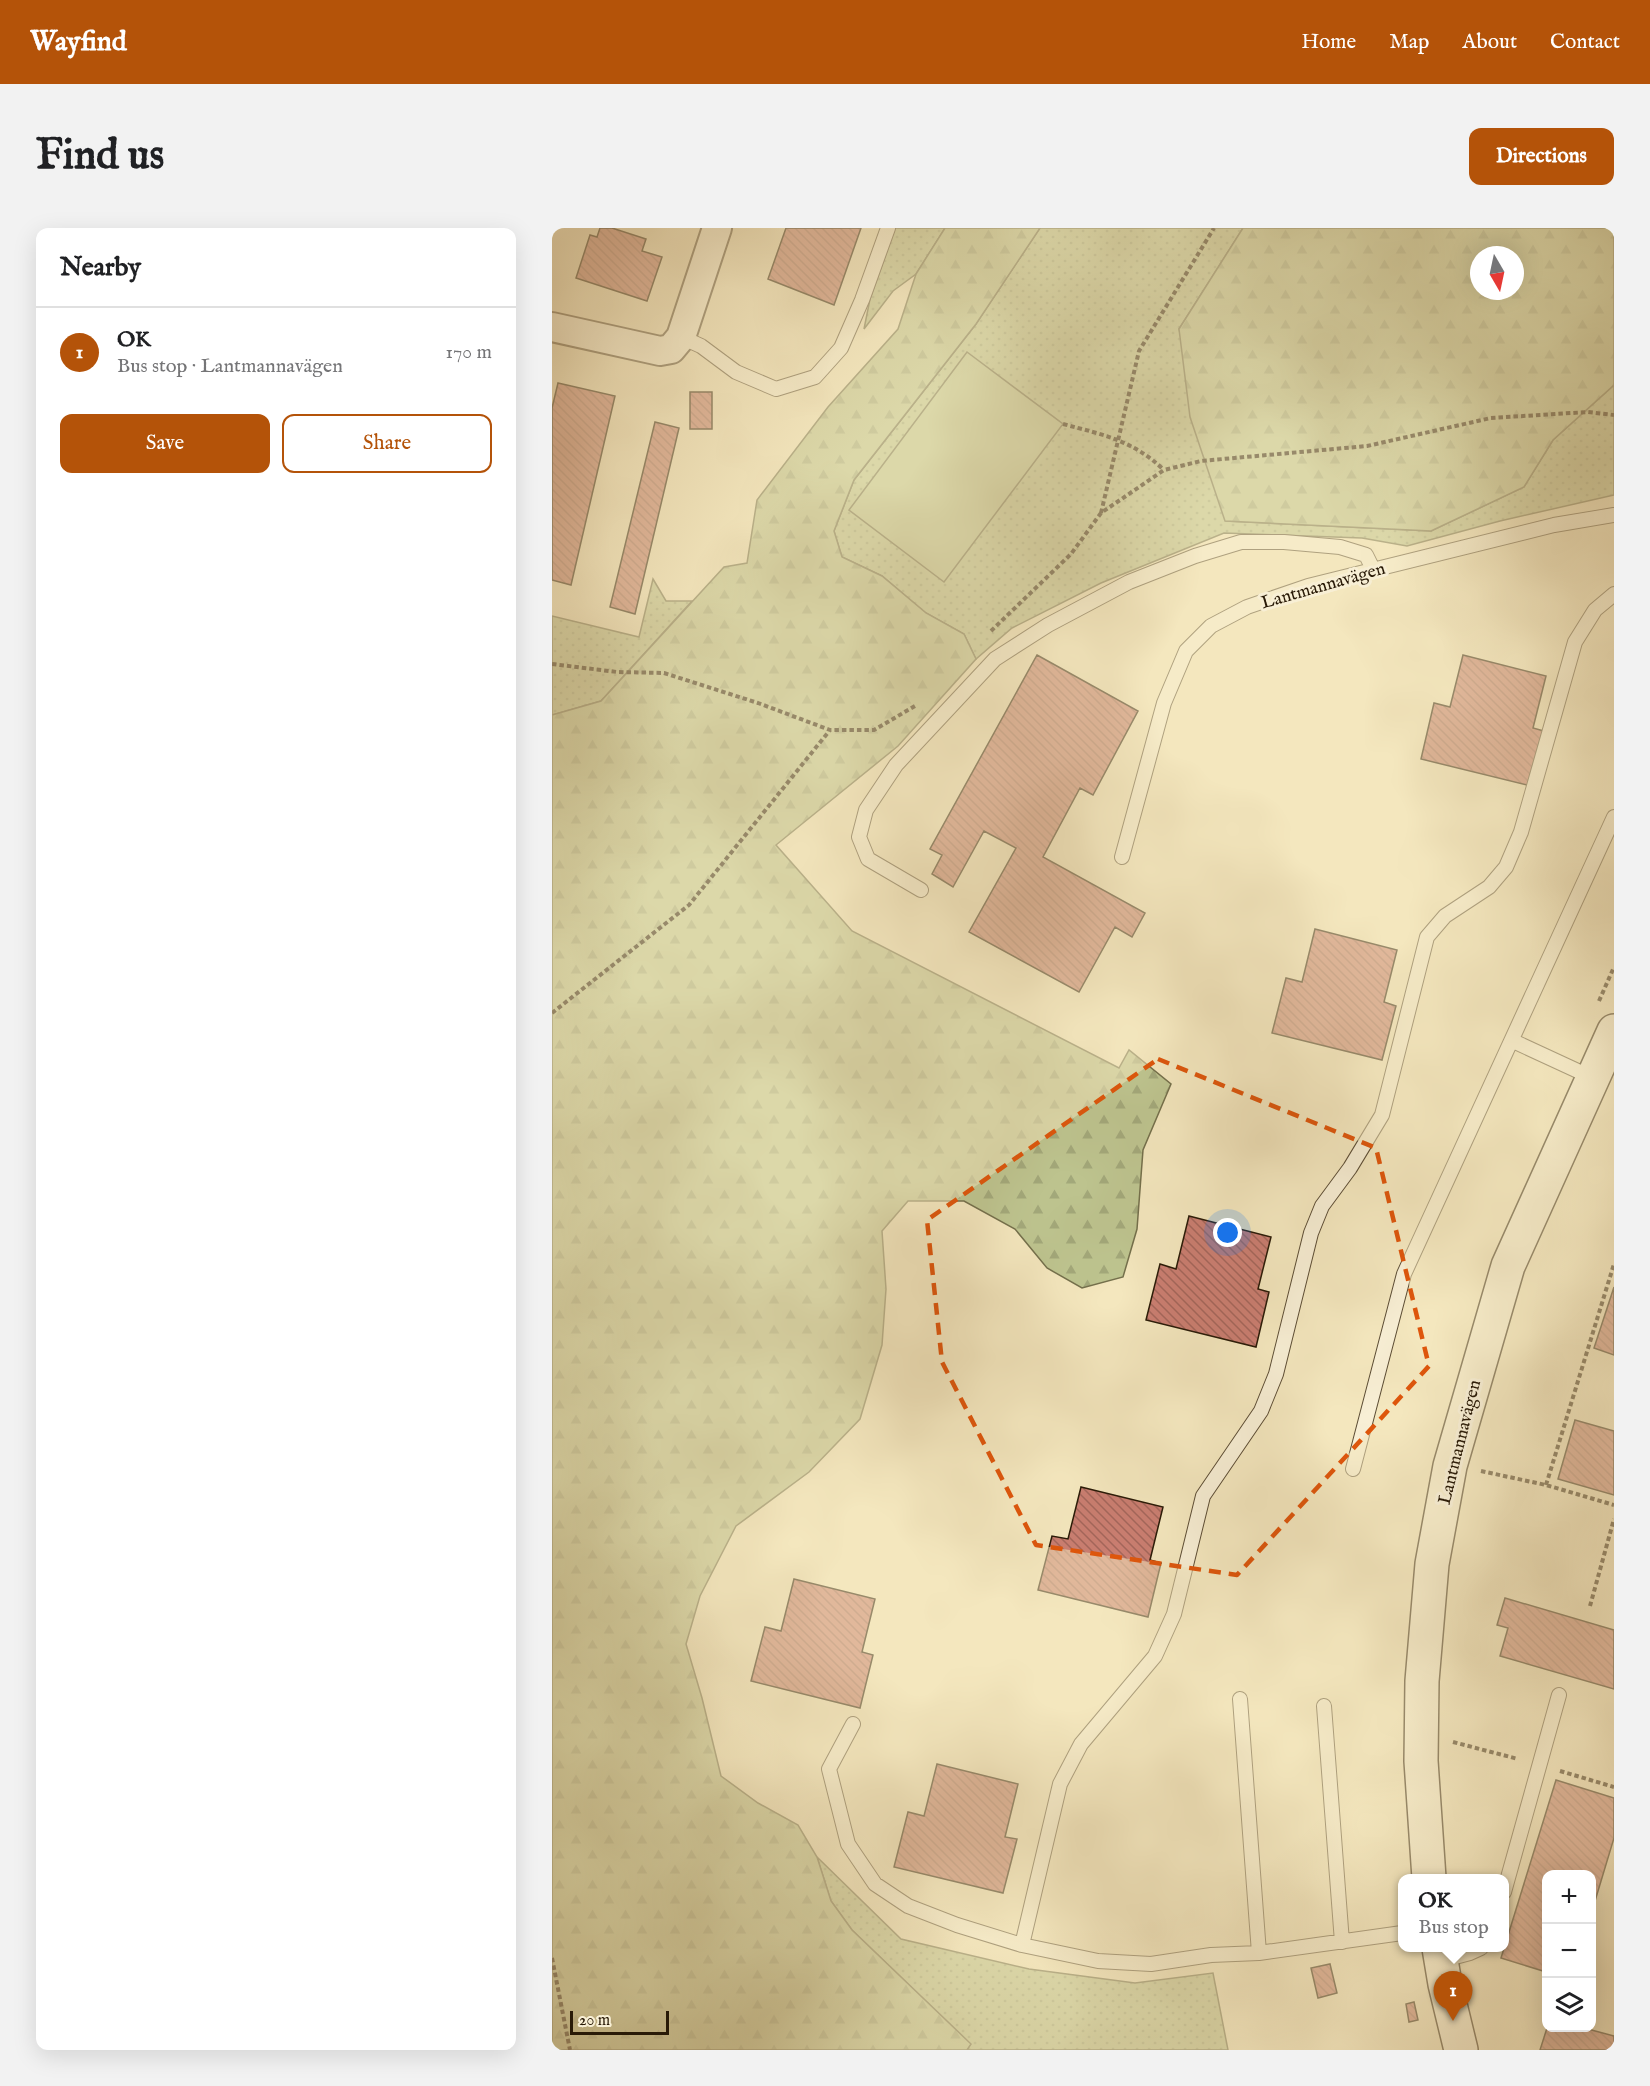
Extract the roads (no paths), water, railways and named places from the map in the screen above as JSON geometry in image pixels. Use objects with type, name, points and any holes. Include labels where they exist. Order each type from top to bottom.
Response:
[{"type":"street","points":[[552,327],[660,351],[676,343],[717,228]]},
{"type":"street","name":"Lantmannavägen","points":[[1429,1874],[1421,1761],[1422,1681],[1432,1564],[1470,1472],[1465,1410],[1509,1266],[1614,1031]]},
{"type":"street","points":[[1439,1954],[1461,2050]]},
{"type":"lane","points":[[676,343],[701,346],[736,372],[776,389],[815,377],[841,348],[862,300],[888,228]]},
{"type":"lane","name":"Lantmannavägen","points":[[1122,857],[1164,703],[1186,651],[1212,626],[1247,607],[1308,586],[1554,525],[1614,515]]},
{"type":"lane","points":[[921,891],[868,859],[859,837],[866,810],[896,765],[995,659],[1048,625],[1129,582],[1195,556],[1241,542],[1284,542],[1340,547],[1366,555],[1373,569]]},
{"type":"lane","points":[[1022,1945],[1060,1784],[1081,1744],[1155,1656],[1174,1614],[1203,1496],[1261,1411],[1276,1374],[1311,1233],[1322,1206],[1350,1168],[1382,1115],[1428,937],[1445,916],[1489,887],[1506,867],[1521,832],[1575,642],[1594,610],[1614,594]]},
{"type":"lane","points":[[1353,1469],[1404,1274],[1614,817]]},
{"type":"lane","points":[[1513,1041],[1593,1078]]},
{"type":"lane","points":[[1509,1874],[1559,1695]]},
{"type":"lane","points":[[1240,1699],[1259,1953]]},
{"type":"lane","points":[[1324,1706],[1342,1942]]},
{"type":"lane","points":[[853,1724],[829,1769],[848,1844],[875,1884],[908,1906],[957,1925],[1022,1945],[1098,1961],[1151,1964],[1211,1955],[1259,1953],[1398,1934]]},
{"type":"lane","points":[[1439,1954],[1472,1952]]},
{"type":"place","name":"OK","points":[[1453,2021]]}]
